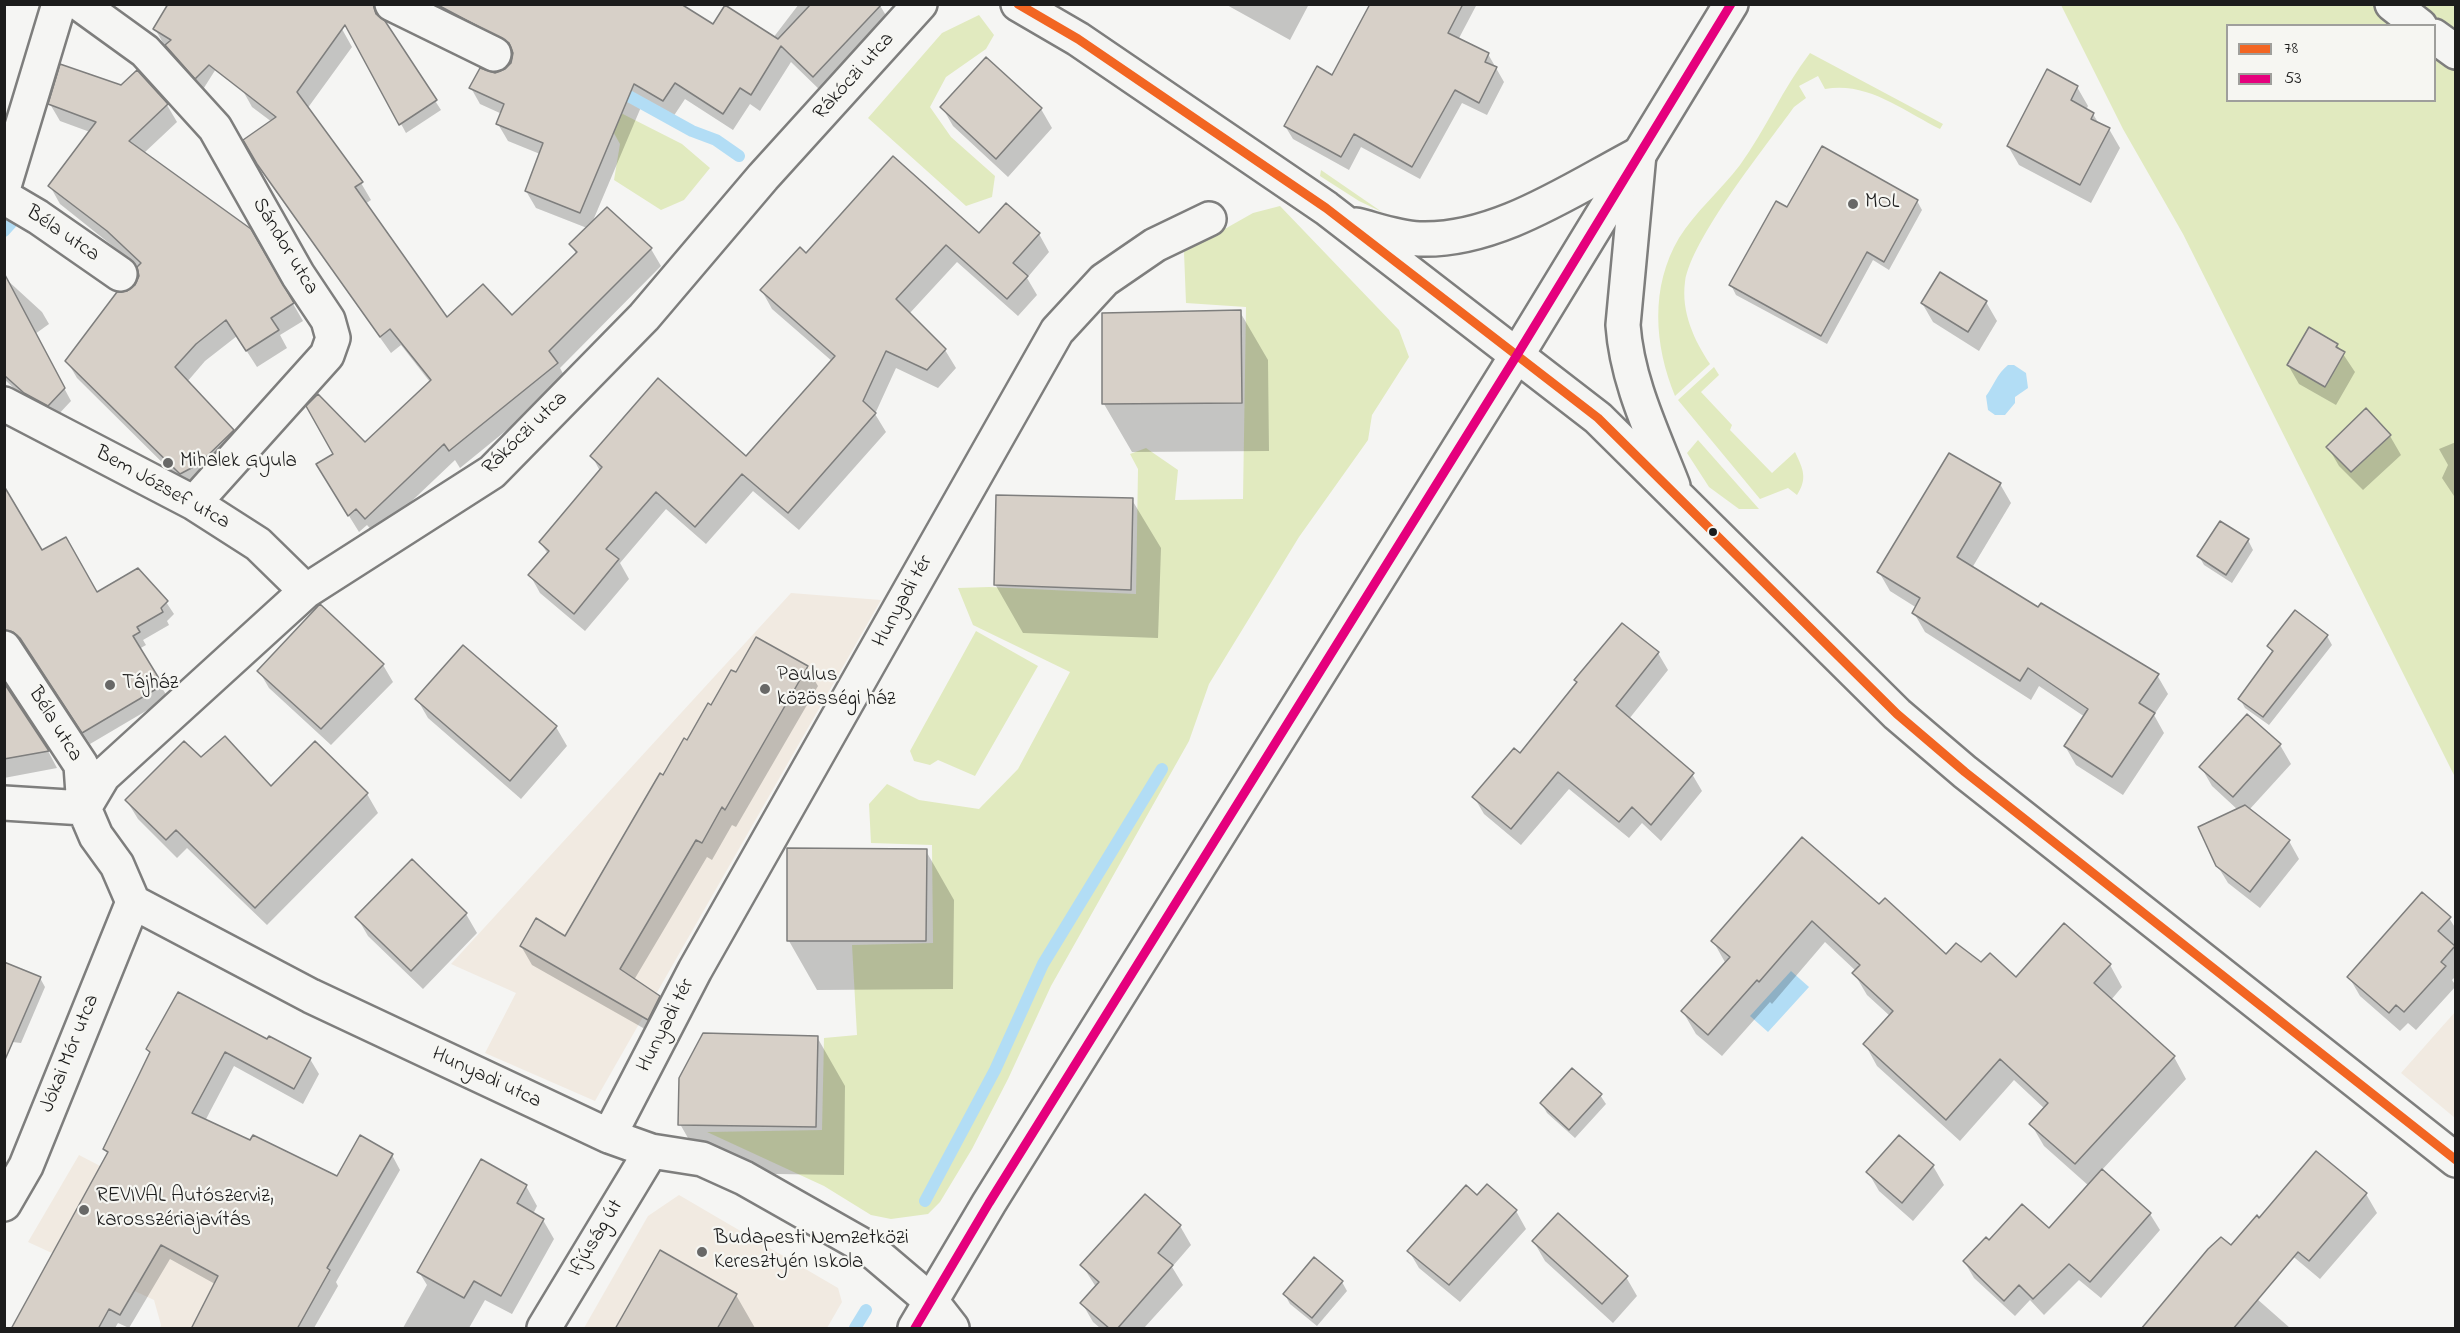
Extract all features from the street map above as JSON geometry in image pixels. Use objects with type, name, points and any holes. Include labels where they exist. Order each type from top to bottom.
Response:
[{"type":"street","points":[[4,186],[59,4]]},
{"type":"street","name":"Sándor utca","points":[[80,4],[145,51],[215,128],[298,275],[328,320],[333,338],[327,355],[194,503]]},
{"type":"street","points":[[392,4],[494,54]]},
{"type":"street","name":"Rákóczi utca","points":[[84,808],[103,776],[306,591],[492,472],[644,316],[764,177],[920,4]]},
{"type":"street","points":[[1018,4],[1078,39],[1346,223],[1598,418],[1897,714],[1983,787],[2456,1160]]},
{"type":"street","points":[[915,1329],[1131,973],[1517,355],[1731,4]]},
{"type":"street","points":[[2392,4],[2417,24]]},
{"type":"street","points":[[2436,37],[2456,52]]},
{"type":"street","points":[[1346,223],[1416,239],[1453,239],[1474,234],[1515,218],[1639,154]]},
{"type":"street","points":[[1639,154],[1623,325],[1625,349],[1634,385],[1677,496]]},
{"type":"street","name":"Béla utca","points":[[4,197],[38,217],[120,274]]},
{"type":"street","name":"Hunyadi tér","points":[[609,1137],[695,970],[1057,331],[1104,280],[1155,245],[1209,219]]},
{"type":"street","name":"Bem József utca","points":[[4,404],[194,503],[258,544],[306,591]]},
{"type":"street","name":"Béla utca","points":[[4,648],[81,765],[84,808]]},
{"type":"street","points":[[4,803],[84,808],[96,836],[117,865],[133,902]]},
{"type":"street","name":"Hunyadi utca","points":[[133,902],[311,996],[609,1137],[651,1151],[702,1159],[744,1178],[870,1250],[931,1301],[952,1329]]},
{"type":"street","name":"Jókai Mór utca","points":[[4,1204],[26,1166],[133,902]]},
{"type":"street","name":"Ifjúság út","points":[[544,1329],[651,1151]]},
{"type":"shaded area","points":[[791,593],[881,600],[595,1101],[485,1053],[516,993],[451,964]]},
{"type":"shaded area","points":[[2455,1012],[2455,1118],[2401,1073]]},
{"type":"shaded area","points":[[79,1155],[204,1220],[249,1328],[160,1328],[154,1300],[28,1242]]},
{"type":"shaded area","name":"Budapesti Nemzetközi Keresztyén Iskola","points":[[679,1195],[838,1288],[842,1302],[827,1328],[584,1328],[648,1216]]},
{"type":"green space","points":[[2061,5],[2455,5],[2455,777],[2183,234],[2123,129]]},
{"type":"green space","points":[[979,15],[994,35],[986,49],[946,77],[930,107],[951,137],[995,176],[992,197],[966,206],[868,118],[942,33]]},
{"type":"green space","points":[[1810,53],[1943,124],[1940,129],[1870,93],[1856,89],[1825,89],[1818,76],[1799,86],[1806,98],[1794,107],[1731,193],[1690,264],[1684,293],[1687,315],[1694,335],[1710,364],[1675,396],[1663,357],[1658,316],[1663,276],[1670,257],[1685,228],[1740,165],[1791,80]]},
{"type":"green space","points":[[611,108],[682,144],[710,168],[684,200],[661,210],[614,180],[620,144],[607,121]]},
{"type":"green space","points":[[1321,170],[1382,212],[1359,201],[1320,176]]},
{"type":"green space","points":[[1280,206],[1399,330],[1409,357],[1372,415],[1368,440],[1299,537],[1209,684],[1189,741],[1051,986],[1008,1079],[972,1149],[940,1202],[928,1214],[891,1219],[871,1215],[824,1186],[707,1132],[822,1130],[824,1038],[857,1035],[852,945],[933,943],[932,845],[871,843],[869,804],[887,784],[919,800],[979,809],[1018,769],[1070,672],[973,625],[958,588],[989,587],[1136,594],[1138,469],[1130,454],[1146,448],[1178,470],[1175,500],[1243,499],[1246,307],[1186,303],[1184,252],[1253,213]]},
{"type":"green space","points":[[1714,367],[1719,375],[1701,392],[1732,425],[1730,430],[1772,473],[1795,452],[1803,473],[1802,484],[1797,495],[1788,488],[1760,499],[1678,400]]},
{"type":"green space","points":[[1698,440],[1759,509],[1739,509],[1709,487],[1687,453]]},
{"type":"green space","points":[[976,631],[1038,666],[975,776],[938,760],[930,765],[914,761],[910,751]]},
{"type":"water","points":[[2008,365],[2014,365],[2026,373],[2028,388],[2015,397],[2015,403],[2005,415],[1995,415],[1988,410],[1986,396]]},
{"type":"water","points":[[1791,971],[1809,987],[1768,1032],[1750,1016]]},
{"type":"building","points":[[168,4],[373,4],[376,14],[385,21],[437,100],[399,125],[345,25],[297,92],[363,182],[355,187],[447,317],[483,284],[512,315],[577,252],[569,244],[607,207],[652,248],[549,351],[558,363],[449,451],[444,444],[365,519],[356,509],[348,516],[316,464],[333,454],[306,406],[318,394],[365,442],[431,380],[390,329],[380,337],[257,164],[243,140],[276,117],[209,65],[195,79],[165,45],[171,40],[153,29]]},
{"type":"building","points":[[436,4],[681,4],[713,24],[725,5],[778,39],[811,4],[882,4],[813,77],[781,46],[751,95],[740,88],[723,114],[675,83],[663,101],[634,84],[580,213],[525,191],[543,143],[496,124],[504,104],[469,88],[480,68],[495,73],[505,69],[511,63],[513,53],[509,43]]},
{"type":"building","points":[[1370,4],[1463,4],[1448,33],[1489,53],[1485,62],[1497,67],[1479,103],[1455,90],[1412,167],[1354,134],[1341,157],[1284,126],[1317,66],[1332,75]]},
{"type":"building","points":[[986,57],[1042,108],[996,159],[940,107]]},
{"type":"building","points":[[60,64],[121,85],[137,70],[168,104],[129,141],[251,229],[294,303],[271,318],[279,330],[246,351],[226,320],[196,344],[175,367],[234,430],[199,464],[180,474],[65,361],[117,292],[127,291],[135,285],[139,276],[137,267],[141,263],[107,231],[48,186],[96,122],[48,104]]},
{"type":"building","points":[[2047,69],[2078,86],[2071,100],[2094,113],[2091,119],[2110,128],[2080,185],[2007,146]]},
{"type":"building","points":[[1822,146],[1918,200],[1884,262],[1867,252],[1821,336],[1729,285],[1776,201],[1787,207]]},
{"type":"building","points":[[893,156],[979,233],[1006,203],[1040,233],[1013,263],[1028,276],[1007,299],[946,245],[896,299],[946,349],[927,370],[886,351],[863,401],[876,413],[788,513],[742,474],[695,527],[656,492],[606,549],[619,559],[574,614],[528,575],[549,551],[539,542],[602,467],[590,456],[658,378],[746,456],[835,356],[760,290],[800,247],[806,253]]},
{"type":"building","points":[[1940,272],[1987,301],[1968,332],[1921,303]]},
{"type":"building","points":[[4,273],[65,388],[48,406],[24,393],[4,375]]},
{"type":"building","points":[[1241,310],[1242,403],[1102,404],[1102,313]]},
{"type":"building","points":[[2309,327],[2338,344],[2336,347],[2345,352],[2325,387],[2287,365]]},
{"type":"building","points":[[2366,408],[2391,435],[2351,472],[2326,447]]},
{"type":"building","points":[[1949,453],[2001,483],[1957,557],[2038,607],[2041,603],[2159,674],[2139,703],[2155,713],[2112,777],[2064,746],[2088,709],[2028,668],[2020,681],[1912,613],[1920,598],[1877,572]]},
{"type":"building","points":[[4,486],[42,550],[66,537],[97,592],[138,568],[168,601],[161,608],[163,612],[137,627],[140,632],[133,636],[163,685],[82,733],[20,638],[13,632],[4,630]]},
{"type":"building","points":[[996,495],[1133,498],[1131,590],[994,585]]},
{"type":"building","points":[[2220,521],[2249,539],[2226,575],[2197,556]]},
{"type":"building","points":[[320,604],[384,664],[321,729],[257,671]]},
{"type":"building","points":[[2295,610],[2328,635],[2263,717],[2238,699],[2273,651],[2267,646]]},
{"type":"building","points":[[1622,623],[1659,652],[1616,706],[1694,773],[1651,825],[1632,807],[1619,822],[1558,772],[1511,829],[1472,797],[1514,748],[1520,753],[1577,682],[1574,680]]},
{"type":"building","points":[[756,637],[808,666],[725,810],[722,807],[702,843],[696,840],[620,969],[660,996],[648,1020],[520,946],[536,918],[565,936],[660,773],[663,775],[684,738],[687,740],[708,703],[711,705],[731,670],[736,672]]},
{"type":"building","points":[[463,645],[557,726],[510,781],[415,699]]},
{"type":"building","points":[[4,683],[49,751],[4,759]]},
{"type":"building","points":[[2247,714],[2281,744],[2233,797],[2199,767]]},
{"type":"building","points":[[225,736],[271,786],[315,741],[368,793],[255,908],[176,830],[166,840],[125,800],[184,741],[201,757]]},
{"type":"building","points":[[2245,805],[2290,840],[2250,892],[2216,866],[2198,827]]},
{"type":"building","points":[[1802,837],[1879,904],[1885,898],[1946,954],[1956,943],[1981,962],[1990,953],[2016,977],[2064,923],[2111,964],[2094,983],[2175,1056],[2075,1164],[2029,1124],[2048,1103],[2000,1059],[1946,1120],[1863,1044],[1893,1011],[1852,973],[1860,965],[1812,921],[1759,982],[1757,980],[1708,1035],[1681,1011],[1730,957],[1711,941]]},
{"type":"building","points":[[787,848],[927,849],[926,941],[787,941]]},
{"type":"building","points":[[412,859],[467,913],[411,971],[355,917]]},
{"type":"building","points":[[2422,892],[2451,917],[2438,931],[2455,946],[2441,962],[2446,966],[2404,1012],[2396,1005],[2389,1013],[2347,977]]},
{"type":"building","points":[[4,962],[41,977],[4,1062]]},
{"type":"building","points":[[178,992],[267,1039],[269,1036],[311,1058],[294,1089],[225,1052],[192,1113],[250,1140],[253,1135],[337,1176],[360,1135],[393,1154],[327,1268],[330,1270],[297,1329],[191,1329],[218,1276],[161,1245],[120,1315],[109,1309],[98,1329],[11,1329],[108,1152],[103,1149],[150,1052],[146,1049]]},
{"type":"building","points":[[703,1033],[818,1036],[816,1127],[678,1125],[679,1078]]},
{"type":"building","points":[[1572,1068],[1602,1094],[1569,1130],[1540,1103]]},
{"type":"building","points":[[1899,1135],[1934,1165],[1902,1203],[1866,1172]]},
{"type":"building","points":[[2316,1151],[2367,1193],[2309,1261],[2298,1252],[2233,1329],[2141,1329],[2208,1249],[2221,1237],[2231,1245],[2257,1215],[2259,1218]]},
{"type":"building","points":[[481,1159],[527,1185],[517,1203],[544,1219],[501,1296],[474,1281],[464,1298],[417,1272]]},
{"type":"building","points":[[2102,1169],[2151,1213],[2090,1282],[2069,1264],[2033,1299],[2019,1285],[2004,1301],[1963,1261],[1986,1237],[1989,1240],[2022,1204],[2049,1228]]},
{"type":"building","points":[[1487,1184],[1517,1210],[1449,1285],[1407,1251],[1466,1185],[1477,1195]]},
{"type":"building","points":[[1145,1194],[1181,1225],[1158,1253],[1173,1265],[1117,1329],[1110,1329],[1080,1303],[1099,1282],[1080,1265]]},
{"type":"building","points":[[1558,1213],[1628,1276],[1602,1304],[1532,1241]]},
{"type":"building","points":[[660,1250],[737,1294],[717,1329],[615,1329]]},
{"type":"building","points":[[1314,1257],[1343,1281],[1312,1318],[1283,1294]]},
{"type":"waterway","points":[[616,89],[692,131],[716,140],[739,156]]},
{"type":"waterway","points":[[4,231],[13,221]]},
{"type":"waterway","points":[[925,1201],[995,1070],[1043,964],[1162,769]]},
{"type":"waterway","points":[[855,1328],[866,1310]]},
{"type":"transit line","name":"78","points":[[1018,4],[1078,39],[1326,208],[1598,418],[1897,714],[1965,772],[2456,1160]]},
{"type":"transit line","name":"53","points":[[915,1328],[989,1203],[1517,355],[1731,4]]},
{"type":"place","name":"MOL","points":[[1853,204]]},
{"type":"place","name":"Mihalek Gyula","points":[[168,463]]},
{"type":"place","name":"Tájház","points":[[110,685]]},
{"type":"place","name":"Paulus közösségi ház","points":[[765,689]]},
{"type":"place","name":"REVIVAL Autószerviz, karosszériajavítás","points":[[84,1210]]},
{"type":"place","name":"Budapesti Nemzetközi Keresztyén Iskola","points":[[702,1252]]}]
